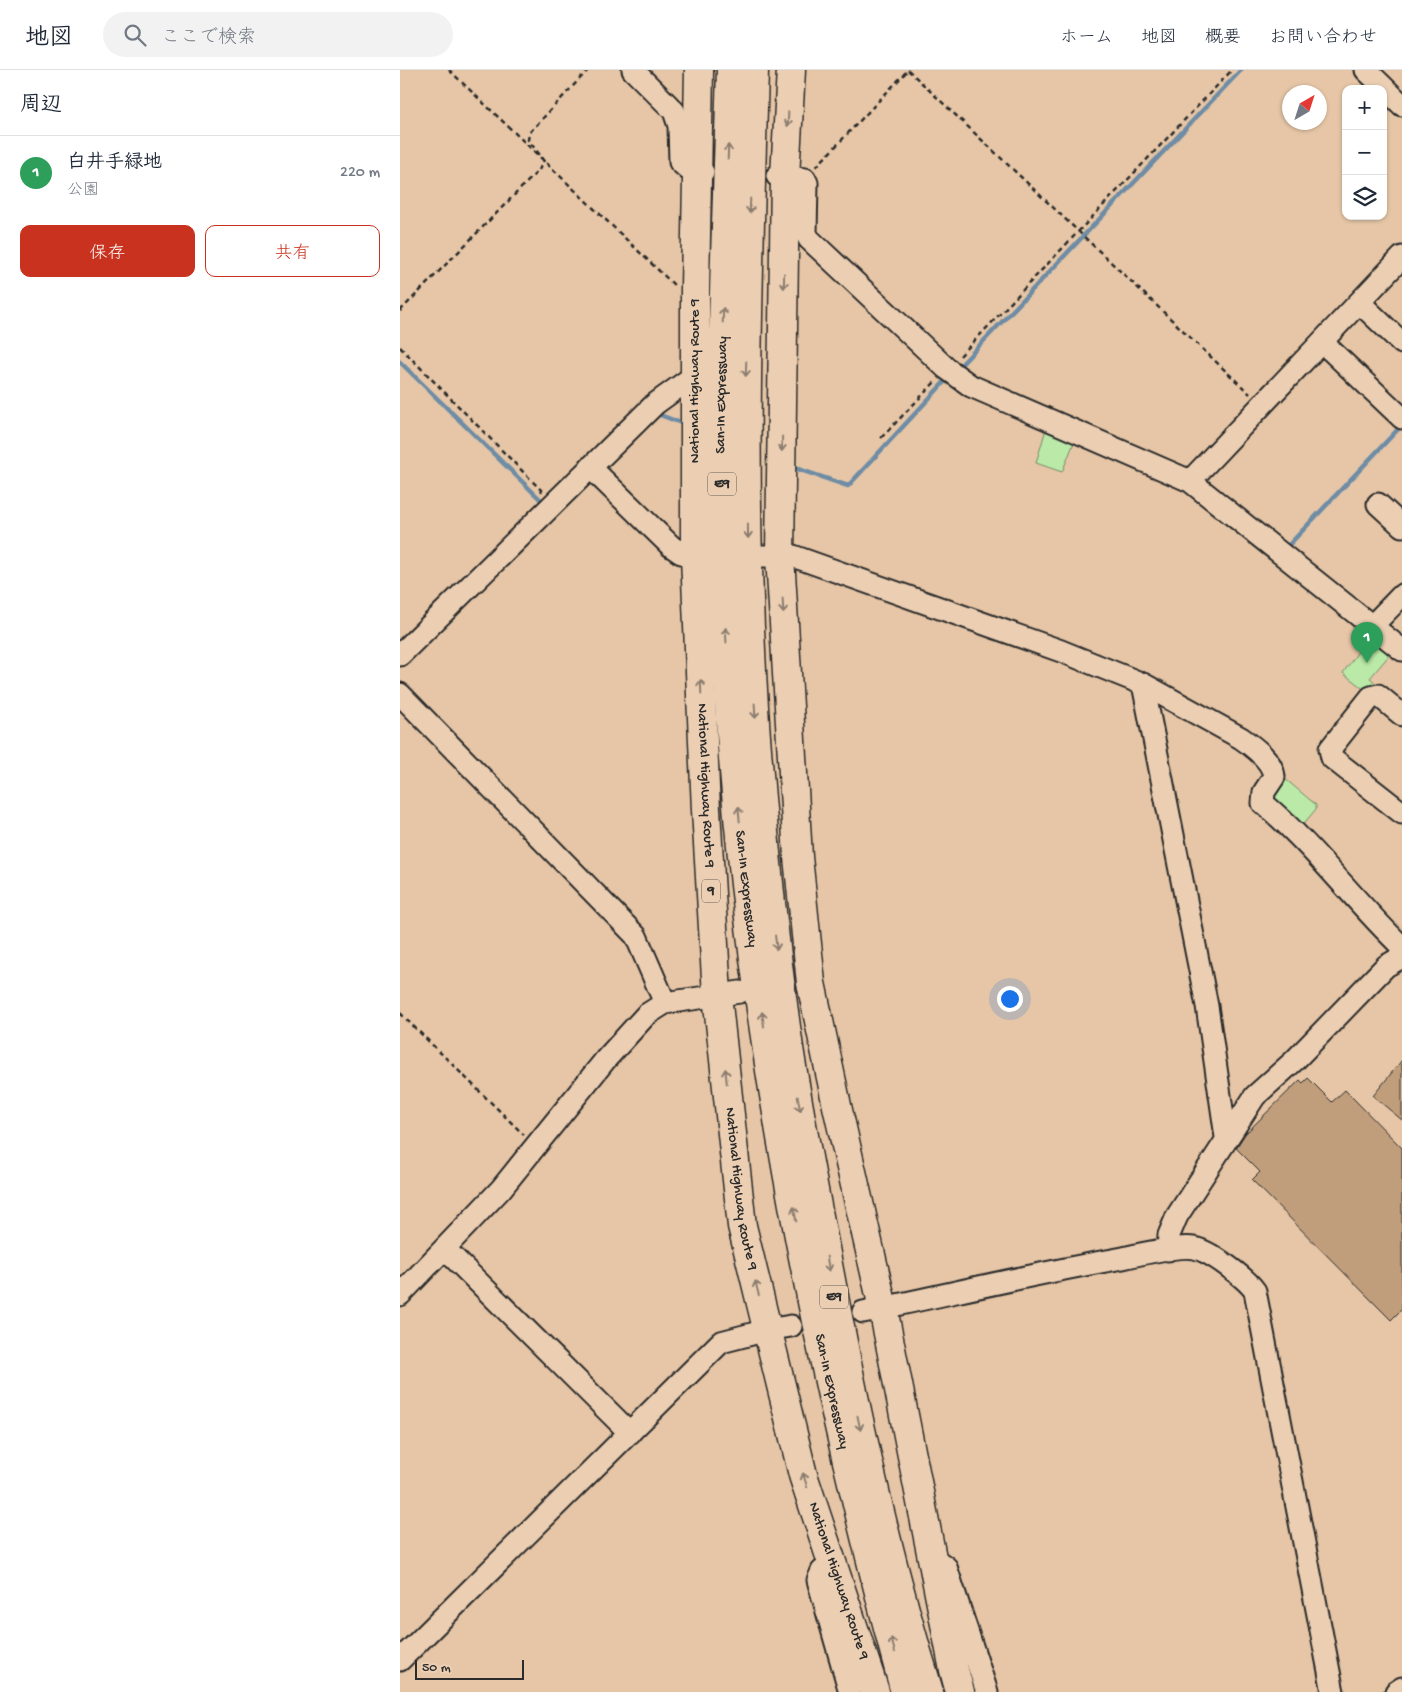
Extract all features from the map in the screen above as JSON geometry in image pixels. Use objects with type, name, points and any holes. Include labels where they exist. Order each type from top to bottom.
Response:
[{"type":"highway","name":"National Highway Route 9","points":[[699,70],[700,171],[695,375],[706,810],[729,994],[742,1226],[779,1328],[804,1475],[832,1568],[875,1692]]},
{"type":"highway","name":"San-In Expressway","points":[[731,70],[721,391],[723,574],[732,737],[746,898],[767,1054],[823,1361],[853,1491],[905,1692]]},
{"type":"highway","name":"San-In Expressway","points":[[754,70],[746,384],[749,573],[756,734],[770,895],[789,1048],[845,1357],[872,1480],[929,1692]]},
{"type":"highway","points":[[790,70],[789,177],[770,556],[798,857],[802,984],[839,1116],[873,1310],[931,1556],[960,1692]]},
{"type":"street","points":[[633,70],[674,111],[679,126],[680,162],[689,170],[700,171]]},
{"type":"street","points":[[1366,70],[1402,105]]},
{"type":"street","points":[[789,177],[807,183],[806,233],[809,239],[948,369],[970,386],[1190,481],[1402,650]]},
{"type":"street","points":[[1190,481],[1402,257]]},
{"type":"street","points":[[1360,303],[1402,343]]},
{"type":"street","points":[[1322,342],[1402,418]]},
{"type":"street","points":[[400,654],[655,404],[695,375]]},
{"type":"street","points":[[590,468],[671,546],[681,553],[700,557]]},
{"type":"street","points":[[1378,504],[1402,526]]},
{"type":"street","points":[[770,556],[793,556],[1061,651],[1143,684],[1241,738],[1256,749],[1273,769],[1273,780],[1262,796],[1263,803],[1292,828],[1402,947]]},
{"type":"street","points":[[1372,626],[1402,595]]},
{"type":"street","points":[[1143,684],[1207,1006],[1226,1137]]},
{"type":"street","points":[[400,694],[636,936],[665,1003]]},
{"type":"street","points":[[1402,715],[1378,696],[1371,697],[1330,749],[1332,758],[1402,813]]},
{"type":"street","points":[[1168,1250],[1169,1235],[1177,1216],[1226,1137],[1255,1096],[1295,1060],[1386,966],[1402,958]]},
{"type":"street","points":[[400,1295],[489,1202],[632,1028],[646,1015],[665,1003],[729,994]]},
{"type":"street","points":[[873,1310],[1071,1266],[1168,1250],[1194,1248],[1208,1254],[1250,1284],[1255,1291],[1333,1692]]},
{"type":"street","points":[[445,1249],[630,1433]]},
{"type":"street","points":[[400,1660],[721,1342],[779,1328]]},
{"type":"street","points":[[931,1556],[946,1567],[987,1692]]},
{"type":"street","points":[[832,1568],[822,1571],[818,1580],[850,1692]]},
{"type":"street","points":[[1396,1692],[1402,1688]]},
{"type":"path","points":[[449,70],[657,270]]},
{"type":"path","points":[[544,162],[542,155],[528,140],[529,133],[588,70]]},
{"type":"path","points":[[789,177],[908,70],[1261,404]]},
{"type":"path","points":[[881,438],[1079,233],[1232,70]]},
{"type":"path","points":[[400,312],[532,177],[544,162]]},
{"type":"path","points":[[400,347],[546,495]]},
{"type":"path","points":[[400,1013],[536,1147]]},
{"type":"green space","points":[[1046,429],[1075,440],[1062,472],[1036,463]]},
{"type":"green space","points":[[1370,635],[1391,653],[1370,678],[1379,686],[1366,691],[1343,673]]},
{"type":"green space","points":[[1283,777],[1316,805],[1316,809],[1300,828],[1267,795]]},
{"type":"building","points":[[1402,1060],[1402,1120],[1373,1096]]},
{"type":"building","points":[[1308,1078],[1332,1102],[1345,1090],[1402,1148],[1402,1309],[1391,1320],[1252,1180],[1260,1172],[1236,1148],[1245,1134],[1300,1080],[1303,1083]]},
{"type":"waterway","points":[[957,369],[1241,70]]},
{"type":"waterway","points":[[400,362],[543,502],[545,500]]},
{"type":"waterway","points":[[792,467],[848,486],[948,378]]},
{"type":"waterway","points":[[655,413],[681,423]]},
{"type":"waterway","points":[[1286,548],[1402,425]]},
{"type":"place","name":"白井手緑地","points":[[1367,663]]}]
